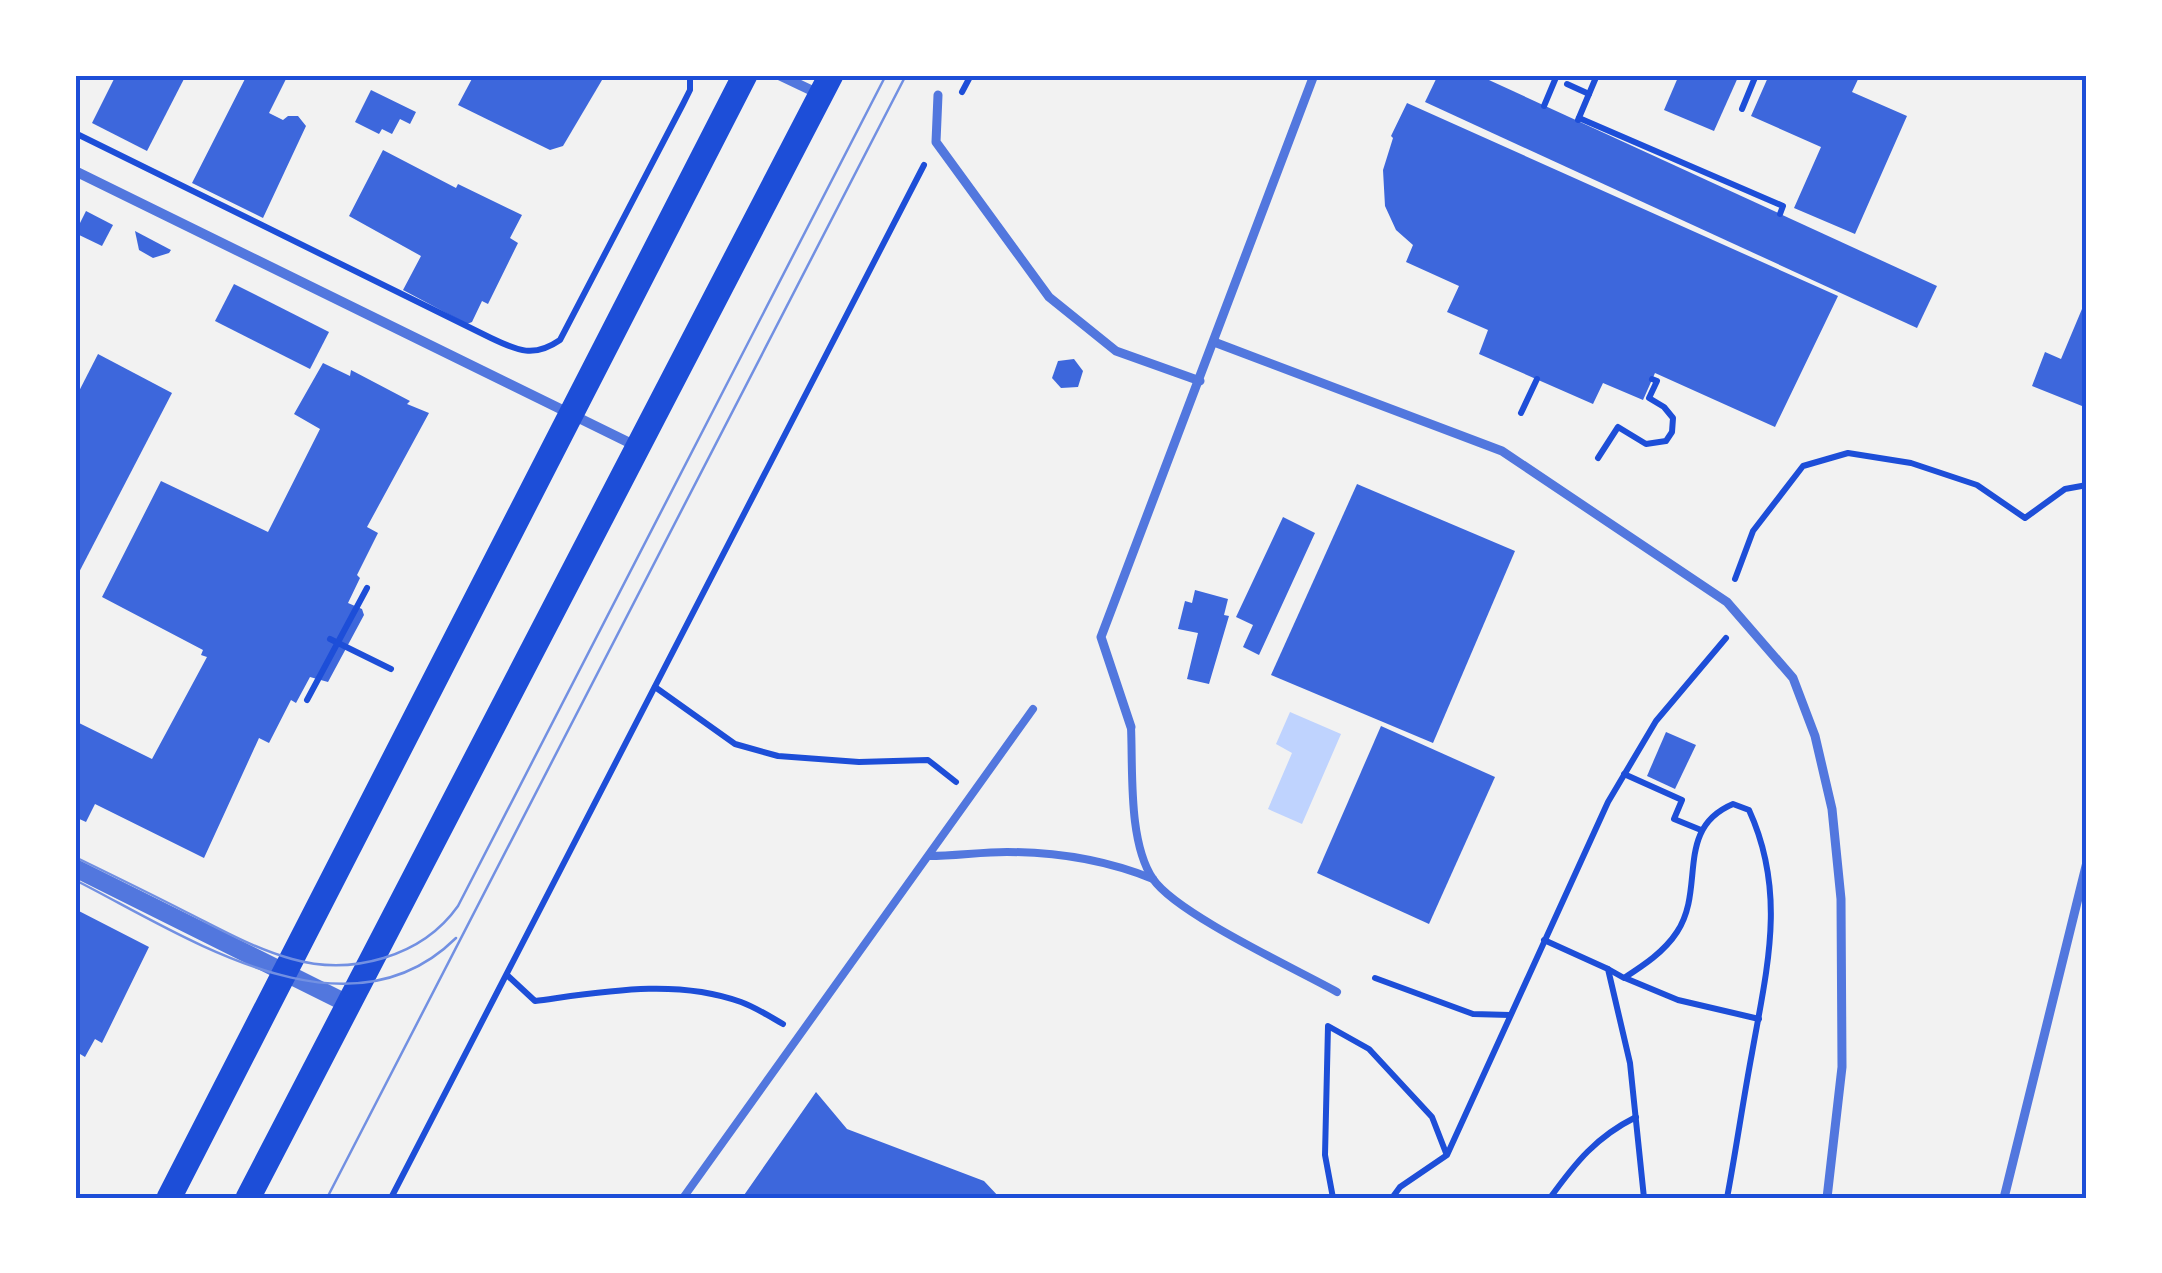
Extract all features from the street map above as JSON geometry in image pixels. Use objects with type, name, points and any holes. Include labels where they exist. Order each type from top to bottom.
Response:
[{"type":"main road","points":[[169,1198],[746,75]]},
{"type":"main road","points":[[248,1198],[826,85]]},
{"type":"street","points":[[779,75],[826,85]]},
{"type":"street","points":[[1132,727],[1101,638],[1314,75]]},
{"type":"street","points":[[938,95],[936,142],[1049,297],[1116,351],[1200,380]]},
{"type":"street","points":[[75,171],[638,447]]},
{"type":"street","points":[[1214,342],[1502,450],[1728,602],[1793,678],[1815,736],[1832,809],[1842,899],[1842,1066],[1827,1198]]},
{"type":"street","points":[[2004,1198],[2087,862]]},
{"type":"street","points":[[75,868],[348,1004]]},
{"type":"lane","points":[[683,1198],[1032,709]]},
{"type":"lane","points":[[1132,727],[1138,840],[1153,879]]},
{"type":"lane","points":[[929,856],[1003,852],[1057,854],[1104,862],[1153,879],[1185,906],[1337,992]]},
{"type":"path","points":[[75,133],[531,354],[560,340],[690,90],[690,75]]},
{"type":"path","points":[[391,1198],[971,75]]},
{"type":"path","points":[[1544,106],[1556,75]]},
{"type":"path","points":[[1597,75],[1578,119],[1783,206],[1780,214]]},
{"type":"path","points":[[1742,109],[1756,75]]},
{"type":"path","points":[[1567,84],[1589,94]]},
{"type":"path","points":[[1598,458],[1618,427],[1646,444],[1666,440],[1672,432],[1673,418],[1664,406],[1650,398],[1657,381],[1652,378]]},
{"type":"path","points":[[1521,413],[1537,379]]},
{"type":"path","points":[[1728,602],[1752,531],[1803,466],[1848,453],[1912,463],[1977,485],[2024,518],[2065,489],[2087,485]]},
{"type":"path","points":[[307,700],[334,641],[367,588]]},
{"type":"path","points":[[1392,1198],[1400,1187],[1447,1154],[1608,802],[1656,721],[1744,619]]},
{"type":"path","points":[[334,641],[391,669]]},
{"type":"path","points":[[655,687],[734,744],[778,756],[859,762],[928,760],[973,795]]},
{"type":"path","points":[[1624,774],[1682,800],[1674,819],[1701,830]]},
{"type":"path","points":[[1624,978],[1652,960],[1677,932],[1689,906],[1694,850],[1701,830],[1714,812],[1733,804],[1749,810],[1770,871],[1772,920],[1768,975],[1728,1198]]},
{"type":"path","points":[[1544,940],[1678,1000],[1759,1019]]},
{"type":"path","points":[[1608,969],[1630,1062],[1644,1198]]},
{"type":"path","points":[[506,975],[536,1001],[630,988],[731,998],[801,1034]]},
{"type":"path","points":[[1375,978],[1474,1014],[1510,1015]]},
{"type":"path","points":[[1334,1198],[1326,1154],[1328,1026],[1369,1049],[1432,1116],[1447,1154]]},
{"type":"path","points":[[1550,1198],[1584,1153],[1608,1131],[1636,1117]]},
{"type":"water","points":[[1290,712],[1341,734],[1302,824],[1268,809],[1292,753],[1276,744]]},
{"type":"building","points":[[116,75],[186,75],[147,151],[92,123]]},
{"type":"building","points":[[247,75],[288,75],[269,113],[283,120],[298,116],[306,126],[263,218],[192,183]]},
{"type":"building","points":[[474,75],[605,75],[563,146],[550,150],[458,105]]},
{"type":"building","points":[[1438,75],[1478,75],[1937,286],[1917,328],[1425,102]]},
{"type":"building","points":[[1679,75],[1739,75],[1714,131],[1664,110]]},
{"type":"building","points":[[1769,75],[1860,75],[1852,92],[1907,116],[1855,234],[1794,208],[1821,147],[1751,116]]},
{"type":"building","points":[[371,90],[416,112],[410,124],[400,119],[392,134],[382,129],[379,134],[355,122]]},
{"type":"building","points":[[1407,103],[1838,296],[1775,427],[1655,373],[1643,400],[1603,383],[1593,404],[1479,354],[1488,330],[1447,312],[1459,286],[1406,262],[1413,245],[1396,230],[1385,206],[1383,170],[1391,136]]},
{"type":"building","points":[[383,150],[456,188],[458,184],[522,215],[510,238],[518,243],[488,304],[482,301],[472,322],[467,324],[403,290],[421,256],[349,216]]},
{"type":"building","points":[[86,211],[113,225],[102,246],[75,233]]},
{"type":"building","points":[[135,231],[171,250],[153,258],[139,250]]},
{"type":"building","points":[[234,284],[329,332],[310,369],[215,321]]},
{"type":"building","points":[[2087,297],[2087,408],[2032,386],[2045,352],[2061,359]]},
{"type":"building","points":[[98,354],[172,393],[75,580],[75,399]]},
{"type":"building","points":[[1074,359],[1083,371],[1078,387],[1061,388],[1052,378],[1058,361]]},
{"type":"building","points":[[323,363],[350,376],[351,370],[429,413],[367,527],[378,533],[348,603],[362,609],[364,615],[328,682],[310,677],[296,703],[291,700],[269,743],[259,738],[204,858],[95,804],[86,822],[75,817],[75,721],[152,759],[207,657],[201,655],[203,650],[102,597],[161,481],[268,532],[320,429],[294,414]]},
{"type":"building","points":[[1357,484],[1515,551],[1433,743],[1271,675]]},
{"type":"building","points":[[1283,517],[1315,533],[1259,655],[1243,647],[1253,625],[1236,617]]},
{"type":"building","points":[[1195,590],[1228,599],[1224,615],[1229,616],[1209,684],[1187,679],[1198,633],[1178,629],[1185,601],[1192,603]]},
{"type":"building","points":[[1381,726],[1495,777],[1429,924],[1317,873]]},
{"type":"building","points":[[1666,732],[1696,745],[1675,789],[1647,776]]},
{"type":"building","points":[[75,909],[149,947],[102,1043],[95,1039],[85,1057],[75,1051]]},
{"type":"building","points":[[816,1092],[847,1129],[984,1181],[1000,1198],[742,1198]]},
{"type":"tram line","points":[[75,857],[251,944],[315,964],[384,958],[405,950],[443,924],[458,906],[886,75]]},
{"type":"tram line","points":[[327,1198],[906,75]]},
{"type":"tram line","points":[[75,880],[214,951],[265,970],[316,982],[365,983],[413,969],[456,938]]}]
